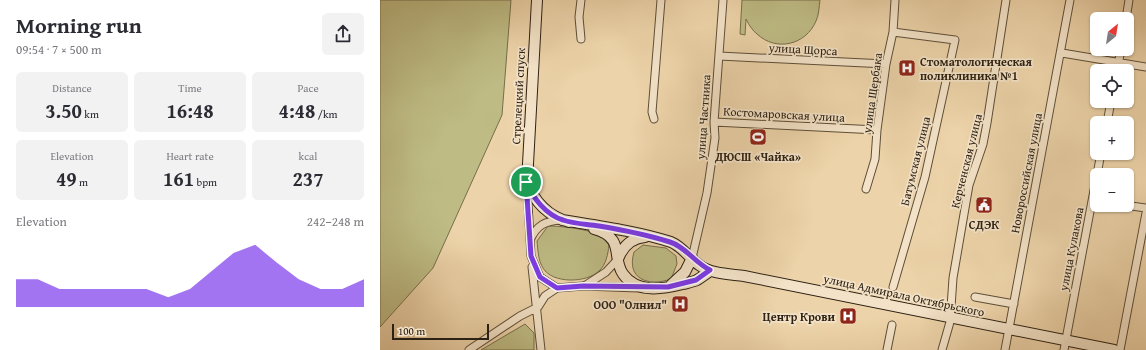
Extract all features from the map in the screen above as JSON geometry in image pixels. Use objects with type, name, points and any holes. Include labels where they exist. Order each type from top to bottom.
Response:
[{"type":"main road","name":"Стрелецкий спуск","points":[[537,0],[526,182],[531,193],[544,209],[562,220]]},
{"type":"main road","points":[[562,220],[620,230],[678,245],[692,258],[681,278],[668,287]]},
{"type":"main road","points":[[562,220],[597,230],[607,235],[617,249],[620,270],[628,280],[644,288],[668,287],[696,280],[710,270]]},
{"type":"main road","points":[[618,259],[622,250],[629,242],[639,238],[649,237]]},
{"type":"main road","name":"улица Адмирала Октябрьского","points":[[692,258],[710,270],[1009,330],[1064,345],[1114,350]]},
{"type":"street","points":[[581,0],[579,17],[581,39]]},
{"type":"street","points":[[654,119],[652,112],[661,0]]},
{"type":"street","name":"улица Частника","points":[[692,258],[707,193],[716,138],[714,122],[723,0]]},
{"type":"street","name":"улица Щербака","points":[[866,189],[875,160],[877,130],[886,64],[893,32],[895,0]]},
{"type":"street","name":"Керченская улица","points":[[942,350],[951,318],[953,278],[969,185],[983,144],[987,123],[1006,0]]},
{"type":"street","name":"Новороссийская улица","points":[[1005,350],[1033,193],[1062,53],[1070,0]]},
{"type":"street","points":[[1127,12],[1129,0]]},
{"type":"street","name":"Батумская улица","points":[[893,32],[954,40],[925,176],[894,287]]},
{"type":"street","points":[[1062,53],[1146,67]]},
{"type":"street","name":"улица Щорса","points":[[719,56],[886,64]]},
{"type":"street","points":[[1119,62],[1120,56]]},
{"type":"street","name":"Костомаровская улица","points":[[714,122],[877,130]]},
{"type":"street","points":[[526,182],[531,256],[538,307],[541,350]]},
{"type":"street","points":[[1134,206],[1146,208]]},
{"type":"street","name":"улица Кулакова","points":[[1064,345],[1092,212]]},
{"type":"street","points":[[1120,350],[1146,213]]},
{"type":"street","points":[[530,242],[537,228],[546,222],[562,220]]},
{"type":"street","points":[[531,256],[540,277],[557,288]]},
{"type":"street","points":[[583,286],[606,272],[618,259]]},
{"type":"street","points":[[469,350],[520,316],[538,307],[545,296],[557,288],[583,286],[644,288]]},
{"type":"street","points":[[975,297],[1014,304]]},
{"type":"street","points":[[887,350],[892,326]]},
{"type":"shaded area","points":[[380,0],[511,0],[502,115],[433,268],[380,327]]},
{"type":"shaded area","points":[[742,0],[820,0],[816,21],[805,36],[790,43],[781,44],[765,40],[754,31],[746,19],[745,35],[740,34]]},
{"type":"shaded area","points":[[548,226],[567,227],[590,231],[603,238],[609,245],[606,259],[601,269],[594,275],[578,280],[562,279],[547,273],[540,262],[537,241]]},
{"type":"shaded area","points":[[643,245],[666,248],[676,256],[677,264],[671,279],[654,282],[641,279],[636,275],[633,269],[632,261],[634,252]]},
{"type":"shaded area","points":[[525,324],[534,333],[534,350],[481,350]]},
{"type":"place","name":"Стоматологическая поликлиника №1","points":[[907,68]]},
{"type":"place","name":"ДЮСШ «Чайка»","points":[[758,137]]},
{"type":"place","name":"СДЭК","points":[[984,205]]},
{"type":"place","name":"ООО \"Олнил\"","points":[[680,304]]},
{"type":"place","name":"Центр Крови","points":[[848,316]]},
{"type":"route","points":[[526,182],[531,193],[544,209],[562,220],[620,230],[671,242],[678,245],[699,265],[710,270],[696,280],[668,287],[644,288],[583,286],[557,288],[543,280],[534,267],[531,256],[526,182]]}]
